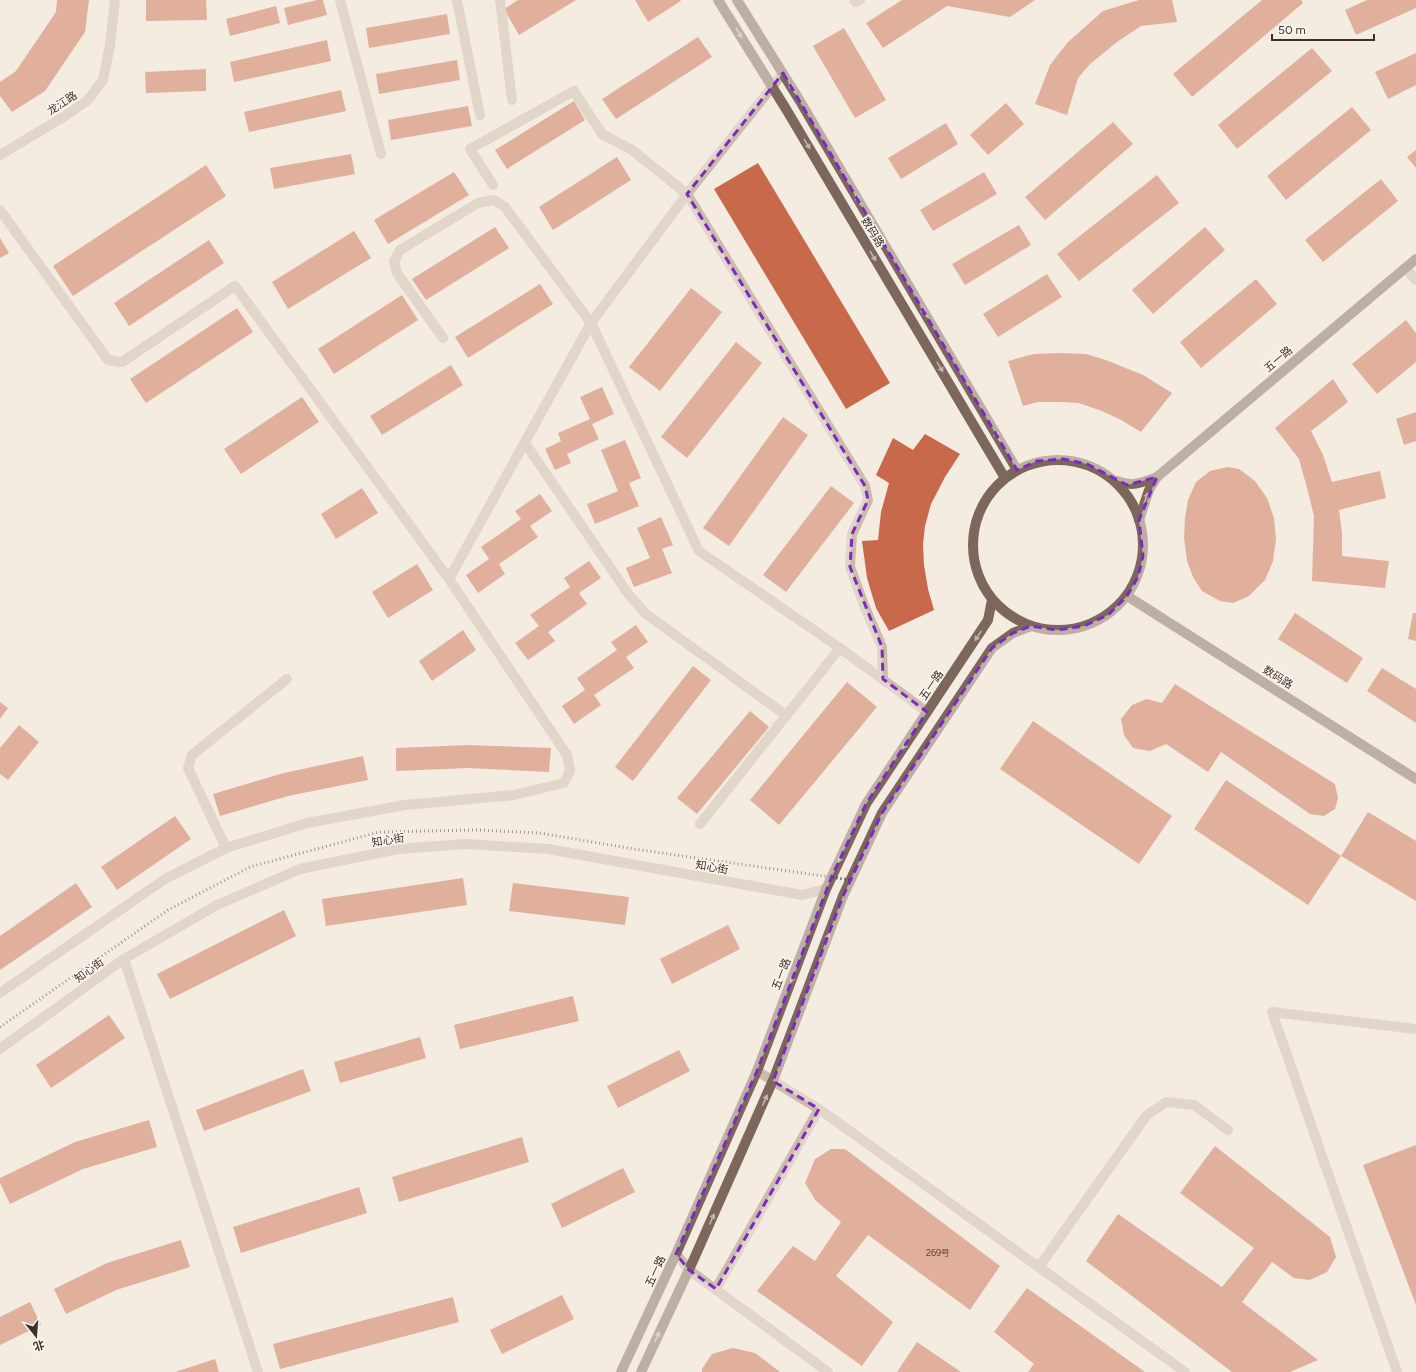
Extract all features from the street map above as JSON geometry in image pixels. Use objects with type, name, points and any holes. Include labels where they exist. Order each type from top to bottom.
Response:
[{"type":"main road","name":"数码路","points":[[718,0],[772,87],[1005,478]]},
{"type":"main road","name":"数码路","points":[[737,0],[783,73],[1017,470]]},
{"type":"main road","name":"五一路","points":[[1157,477],[1416,259]]},
{"type":"main road","points":[[1063,459],[1087,464],[1109,476],[1127,493],[1136,509],[1143,534],[1143,556],[1138,577],[1127,596],[1108,615],[1084,626],[1057,630],[1031,626],[1010,616],[992,600],[977,575],[972,545],[977,516],[991,490],[1017,470],[1037,461],[1063,459]]},
{"type":"main road","points":[[1113,480],[1127,485],[1137,484],[1157,477]]},
{"type":"main road","points":[[1139,520],[1149,490],[1157,477]]},
{"type":"main road","name":"数码路","points":[[1127,596],[1416,779]]},
{"type":"main road","name":"五一路","points":[[621,1372],[758,1071],[826,889],[866,804],[988,620],[992,600]]},
{"type":"main road","points":[[641,1372],[689,1270],[773,1080],[843,896],[882,813],[992,648],[1013,633],[1031,626]]},
{"type":"street","name":"龙江路","points":[[0,156],[88,100],[103,80],[110,45],[114,0]]},
{"type":"street","points":[[340,0],[381,154]]},
{"type":"street","points":[[457,0],[480,115]]},
{"type":"street","points":[[500,0],[512,100]]},
{"type":"street","points":[[854,0],[856,2],[860,0]]},
{"type":"street","points":[[449,580],[591,323],[687,194],[783,73]]},
{"type":"street","points":[[493,185],[470,149],[574,91],[602,134],[632,150],[687,194],[865,486],[868,500],[852,534],[850,567],[882,647],[883,679]]},
{"type":"street","points":[[443,338],[397,273],[394,261],[400,250],[478,203],[494,200],[505,207],[591,323],[699,551],[840,648],[927,712]]},
{"type":"street","points":[[0,210],[108,360],[122,362],[235,286],[449,580],[567,755],[570,771],[564,783],[514,795],[405,805],[314,822],[226,848],[165,879],[0,993]]},
{"type":"street","points":[[1405,268],[1416,280]]},
{"type":"street","points":[[525,443],[629,596],[646,614],[787,716]]},
{"type":"street","points":[[700,824],[840,648]]},
{"type":"street","points":[[226,848],[188,768],[192,755],[287,679]]},
{"type":"street","name":"知心街","points":[[0,1049],[124,959],[217,905],[300,869],[398,849],[465,844],[548,849],[802,895],[826,889]]},
{"type":"street","points":[[124,959],[258,1372]]},
{"type":"street","points":[[1397,1372],[1272,1012],[1416,1029]]},
{"type":"street","points":[[758,1071],[819,1108],[1185,1372]]},
{"type":"street","points":[[1039,1267],[1146,1116],[1166,1102],[1194,1105],[1228,1130]]},
{"type":"street","points":[[716,1289],[819,1108]]},
{"type":"street","points":[[676,1254],[689,1270],[828,1372]]},
{"type":"highlighted area","points":[[783,73],[1017,470],[1037,461],[1063,459],[1087,464],[1127,485],[1157,477],[1139,520],[1143,556],[1138,577],[1127,596],[1108,615],[1084,626],[1057,630],[1031,626],[1013,633],[992,648],[882,813],[843,896],[773,1081],[819,1109],[716,1289],[689,1270],[676,1254],[757,1071],[832,876],[866,804],[927,712],[883,679],[882,647],[850,567],[852,534],[868,500],[865,486],[687,194]]},
{"type":"building","points":[[57,0],[89,0],[85,32],[45,91],[12,112],[0,96],[0,82],[16,71],[56,12]]},
{"type":"building","points":[[146,0],[206,0],[207,20],[146,21]]},
{"type":"building","points":[[317,0],[323,0],[327,15],[288,25],[284,8]]},
{"type":"building","points":[[518,0],[576,0],[519,35],[504,9]]},
{"type":"building","points":[[635,0],[680,0],[681,1],[648,22]]},
{"type":"building","points":[[902,0],[1035,0],[1010,17],[947,6],[883,48],[866,23]]},
{"type":"building","points":[[1139,0],[1172,0],[1177,22],[1141,26],[1117,42],[1090,64],[1078,78],[1067,115],[1035,104],[1050,65],[1068,42],[1103,11]]},
{"type":"building","points":[[1262,0],[1301,0],[1303,3],[1192,97],[1173,74]]},
{"type":"building","points":[[1367,0],[1416,0],[1416,8],[1356,35],[1345,10]]},
{"type":"building","points":[[276,6],[280,23],[230,36],[226,19]]},
{"type":"building","points":[[447,14],[450,34],[369,48],[366,28]]},
{"type":"building","points":[[844,28],[886,100],[855,118],[813,46]]},
{"type":"building","points":[[698,37],[712,57],[616,119],[602,99]]},
{"type":"building","points":[[327,40],[331,61],[234,82],[230,62]]},
{"type":"building","points":[[1312,48],[1332,71],[1237,149],[1218,125]]},
{"type":"building","points":[[1416,53],[1416,85],[1388,99],[1375,72]]},
{"type":"building","points":[[457,60],[460,80],[379,94],[376,74]]},
{"type":"building","points":[[206,69],[206,91],[146,93],[145,72]]},
{"type":"building","points":[[341,90],[346,111],[249,132],[244,112]]},
{"type":"building","points":[[574,101],[585,120],[507,169],[495,150]]},
{"type":"building","points":[[1006,103],[1024,124],[988,155],[970,135]]},
{"type":"building","points":[[468,106],[472,126],[391,140],[388,120]]},
{"type":"building","points":[[1352,107],[1371,130],[1286,200],[1267,176]]},
{"type":"building","points":[[1113,122],[1133,144],[1045,220],[1025,197]]},
{"type":"building","points":[[946,123],[958,144],[901,179],[888,158]]},
{"type":"building","points":[[1416,150],[1416,168],[1407,157]]},
{"type":"building","points":[[351,154],[355,174],[274,189],[270,168]]},
{"type":"building","points":[[617,157],[631,180],[553,230],[539,207]]},
{"type":"building","points":[[758,163],[890,383],[846,409],[714,189]]},
{"type":"building","points":[[206,165],[226,196],[73,296],[53,266]]},
{"type":"building","points":[[454,172],[469,195],[388,244],[374,220]]},
{"type":"building","points":[[984,172],[997,194],[933,231],[920,210]]},
{"type":"building","points":[[1157,175],[1179,203],[1079,281],[1057,254]]},
{"type":"building","points":[[1381,179],[1398,201],[1323,262],[1305,240]]},
{"type":"building","points":[[1019,225],[1031,245],[965,285],[952,264]]},
{"type":"building","points":[[495,227],[509,248],[426,300],[412,279]]},
{"type":"building","points":[[1205,227],[1225,250],[1153,314],[1132,290]]},
{"type":"building","points":[[354,231],[371,258],[288,309],[272,282]]},
{"type":"building","points":[[0,238],[9,253],[0,258]]},
{"type":"building","points":[[209,240],[224,263],[129,326],[114,303]]},
{"type":"building","points":[[1047,274],[1062,297],[998,337],[983,314]]},
{"type":"building","points":[[1256,279],[1277,304],[1201,368],[1180,342]]},
{"type":"building","points":[[540,284],[553,304],[468,358],[455,337]]},
{"type":"building","points":[[691,288],[722,312],[660,391],[629,367]]},
{"type":"building","points":[[402,295],[418,320],[334,374],[318,349]]},
{"type":"building","points":[[237,308],[253,332],[146,403],[130,379]]},
{"type":"building","points":[[1406,320],[1416,333],[1416,362],[1377,394],[1352,364]]},
{"type":"building","points":[[736,342],[762,363],[687,458],[661,437]]},
{"type":"building","points":[[1034,354],[1086,354],[1106,360],[1143,375],[1172,393],[1141,432],[1102,411],[1079,403],[1038,402],[1023,406],[1008,361]]},
{"type":"building","points":[[451,365],[463,385],[382,435],[370,416]]},
{"type":"building","points":[[1333,379],[1348,402],[1311,431],[1323,455],[1332,482],[1380,471],[1386,498],[1339,510],[1342,533],[1342,556],[1389,561],[1385,588],[1312,581],[1314,516],[1299,459],[1275,428]]},
{"type":"building","points":[[602,387],[614,414],[592,424],[599,439],[567,454],[571,463],[555,470],[545,449],[561,441],[558,433],[590,419],[580,397]]},
{"type":"building","points":[[302,397],[319,422],[241,474],[224,449]]},
{"type":"building","points":[[1416,412],[1416,441],[1404,445],[1396,419]]},
{"type":"building","points":[[783,417],[808,435],[729,546],[703,528]]},
{"type":"building","points":[[925,434],[960,454],[945,477],[931,504],[925,526],[923,544],[924,565],[928,589],[934,610],[889,631],[876,608],[867,578],[862,541],[878,540],[881,512],[889,483],[876,475],[893,438],[913,450]]},
{"type":"building","points":[[625,440],[641,478],[629,483],[639,506],[595,524],[587,504],[618,491],[601,450]]},
{"type":"building","points":[[1227,467],[1239,469],[1255,481],[1267,498],[1274,518],[1276,539],[1273,561],[1265,580],[1249,596],[1233,603],[1220,601],[1202,591],[1193,577],[1187,561],[1184,538],[1188,500],[1196,482],[1210,471]]},
{"type":"building","points":[[831,486],[854,503],[786,592],[763,575]]},
{"type":"building","points":[[362,488],[378,513],[336,539],[321,514]]},
{"type":"building","points":[[540,494],[552,511],[530,526],[538,537],[499,564],[505,574],[478,593],[466,575],[489,559],[481,547],[521,519],[515,511]]},
{"type":"building","points":[[661,517],[673,545],[662,549],[672,573],[634,587],[626,568],[650,558],[637,528]]},
{"type":"building","points":[[589,561],[601,578],[579,593],[587,604],[548,632],[555,641],[528,660],[515,643],[539,626],[530,615],[570,587],[564,578]]},
{"type":"building","points":[[417,564],[433,590],[388,618],[372,592]]},
{"type":"building","points":[[1295,613],[1363,658],[1347,683],[1278,639]]},
{"type":"building","points":[[1413,613],[1416,613],[1416,641],[1408,639]]},
{"type":"building","points":[[636,625],[648,642],[626,657],[634,668],[594,695],[601,705],[574,724],[562,706],[585,690],[577,678],[617,650],[611,642]]},
{"type":"building","points":[[463,630],[476,650],[432,681],[419,661]]},
{"type":"building","points":[[693,666],[711,680],[633,781],[615,767]]},
{"type":"building","points":[[1382,668],[1416,689],[1416,723],[1367,691]]},
{"type":"building","points":[[847,682],[877,707],[779,825],[750,800]]},
{"type":"building","points":[[1175,684],[1335,784],[1338,798],[1335,809],[1324,816],[1310,814],[1221,752],[1208,772],[1166,744],[1150,751],[1133,748],[1124,735],[1121,719],[1132,705],[1147,699],[1162,703]]},
{"type":"building","points":[[0,702],[8,708],[0,719]]},
{"type":"building","points":[[750,711],[769,727],[697,814],[677,798]]},
{"type":"building","points":[[1033,721],[1172,816],[1139,864],[1000,769]]},
{"type":"building","points":[[19,725],[39,742],[8,780],[0,774],[0,748]]},
{"type":"building","points":[[469,745],[551,748],[549,772],[468,768],[396,771],[396,748]]},
{"type":"building","points":[[363,756],[368,780],[288,796],[220,816],[213,794],[284,773]]},
{"type":"building","points":[[1226,780],[1341,856],[1308,905],[1194,829]]},
{"type":"building","points":[[1368,812],[1416,841],[1416,901],[1341,856]]},
{"type":"building","points":[[175,816],[191,839],[117,890],[101,867]]},
{"type":"building","points":[[463,878],[467,905],[326,926],[322,899]]},
{"type":"building","points":[[76,883],[92,907],[0,970],[0,936]]},
{"type":"building","points":[[513,883],[629,897],[625,925],[509,911]]},
{"type":"building","points":[[284,910],[296,936],[170,999],[157,974]]},
{"type":"building","points":[[728,925],[740,949],[672,984],[660,959]]},
{"type":"building","points":[[573,996],[579,1021],[460,1049],[454,1025]]},
{"type":"building","points":[[109,1015],[125,1038],[51,1088],[36,1065]]},
{"type":"building","points":[[420,1037],[426,1058],[340,1083],[334,1062]]},
{"type":"building","points":[[679,1050],[690,1071],[618,1108],[607,1086]]},
{"type":"building","points":[[303,1069],[311,1091],[204,1131],[196,1110]]},
{"type":"building","points":[[149,1120],[157,1147],[83,1169],[10,1204],[0,1183],[0,1178],[75,1142]]},
{"type":"building","points":[[522,1137],[529,1162],[399,1202],[392,1177]]},
{"type":"building","points":[[1416,1145],[1416,1305],[1363,1165]]},
{"type":"building","points":[[1215,1146],[1330,1237],[1336,1257],[1327,1272],[1310,1280],[1294,1278],[1272,1262],[1242,1302],[1318,1360],[1290,1372],[1232,1372],[1086,1261],[1118,1214],[1222,1287],[1254,1248],[1180,1193]]},
{"type":"building","points":[[831,1149],[845,1149],[1000,1266],[970,1310],[868,1235],[836,1276],[893,1322],[862,1366],[757,1291],[793,1246],[815,1261],[841,1222],[816,1201],[805,1183],[815,1159]]},
{"type":"building","points":[[623,1168],[635,1192],[562,1228],[551,1204]]},
{"type":"building","points":[[359,1187],[367,1213],[241,1253],[233,1227]]},
{"type":"building","points":[[181,1240],[190,1267],[116,1290],[66,1314],[54,1289],[107,1263]]},
{"type":"building","points":[[1027,1288],[1145,1372],[1028,1372],[1034,1364],[994,1332]]},
{"type":"building","points":[[562,1295],[574,1319],[502,1354],[490,1330]]},
{"type":"building","points":[[453,1297],[459,1322],[280,1369],[273,1344]]},
{"type":"building","points":[[30,1302],[41,1325],[0,1345],[0,1317]]},
{"type":"building","points":[[917,1342],[961,1372],[897,1372]]},
{"type":"building","points":[[733,1348],[755,1353],[780,1372],[702,1372],[702,1369],[712,1354]]},
{"type":"building","points":[[215,1359],[219,1372],[175,1372]]},
{"type":"railway","points":[[0,1027],[168,910],[250,867],[379,832],[478,830],[539,833],[634,849],[851,880]]}]
